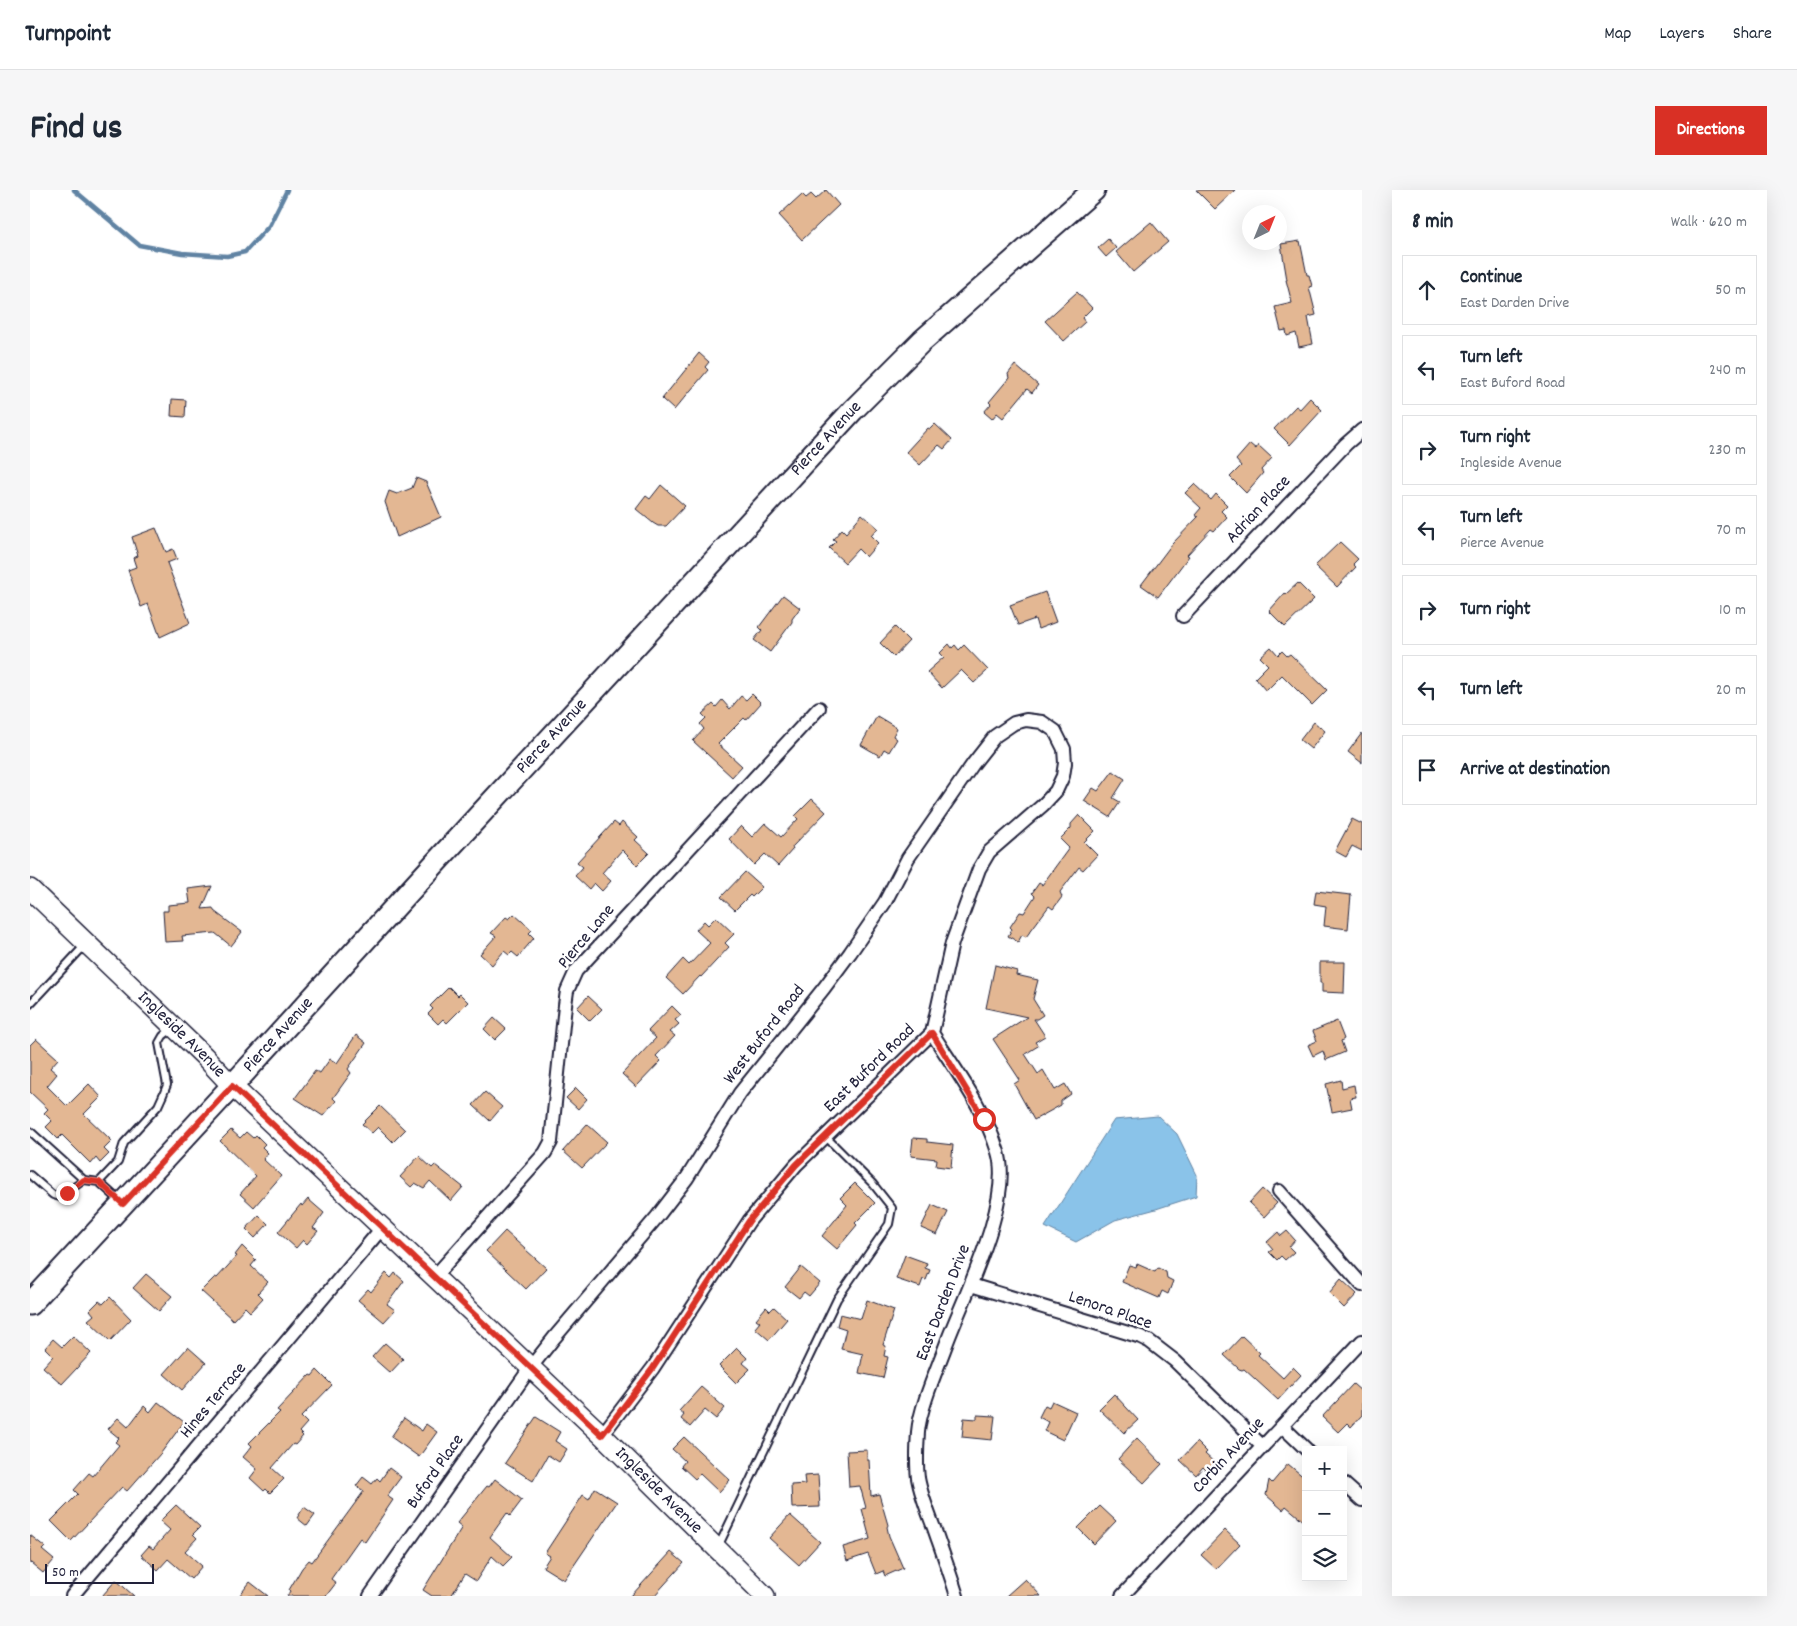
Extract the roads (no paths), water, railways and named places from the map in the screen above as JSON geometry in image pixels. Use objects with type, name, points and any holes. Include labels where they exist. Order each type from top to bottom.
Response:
[{"type":"main road","name":"Pierce Avenue","points":[[30,1304],[853,410],[922,341],[1094,190]]},
{"type":"street","name":"Adrian Place","points":[[1183,616],[1362,430]]},
{"type":"street","name":"Pierce Lane","points":[[434,1276],[545,1152],[551,1142],[567,990],[576,971],[819,708]]},
{"type":"street","name":"East Buford Road","points":[[602,1435],[653,1368],[749,1221],[796,1165],[932,1033],[952,943],[978,869],[989,852],[1043,805],[1056,791],[1063,776],[1065,763],[1064,749],[1054,731],[1042,722],[1020,721]]},
{"type":"street","name":"West Buford Road","points":[[531,1367],[688,1178],[740,1093],[824,988],[885,902],[908,858],[972,764],[996,736],[1020,721]]},
{"type":"street","name":"Ingleside Avenue","points":[[30,889],[174,1027],[232,1086],[602,1435],[765,1596]]},
{"type":"street","name":"East Darden Drive","points":[[932,1033],[984,1119],[999,1153],[1002,1177],[998,1204],[971,1285],[938,1366],[918,1430],[918,1478],[924,1501],[957,1596]]},
{"type":"street","points":[[1279,1191],[1362,1285]]},
{"type":"street","name":"Hines Terrace","points":[[72,1596],[382,1228]]},
{"type":"street","name":"Lenora Place","points":[[971,1285],[1149,1341],[1175,1361],[1262,1446]]},
{"type":"street","name":"Corbin Avenue","points":[[1122,1596],[1362,1341]]},
{"type":"street","name":"Buford Place","points":[[370,1596],[531,1367]]},
{"type":"street","points":[[1282,1426],[1304,1446]]},
{"type":"street","points":[[1347,1487],[1362,1500]]},
{"type":"lane","points":[[30,1004],[87,943]]},
{"type":"lane","points":[[99,1182],[118,1162],[124,1143],[158,1106],[167,1085],[159,1043],[162,1036],[174,1027]]},
{"type":"lane","points":[[30,1131],[84,1180],[99,1182],[123,1204]]},
{"type":"lane","points":[[717,1548],[837,1300],[889,1224],[892,1208],[873,1184],[826,1136]]},
{"type":"lane","points":[[30,1175],[52,1195],[60,1197],[84,1180]]},
{"type":"water","points":[[1158,1116],[1177,1134],[1197,1175],[1196,1196],[1115,1220],[1076,1242],[1045,1227],[1114,1120]]},
{"type":"waterway","points":[[74,190],[139,245],[182,253],[227,256],[245,252],[269,226],[287,190]]}]
